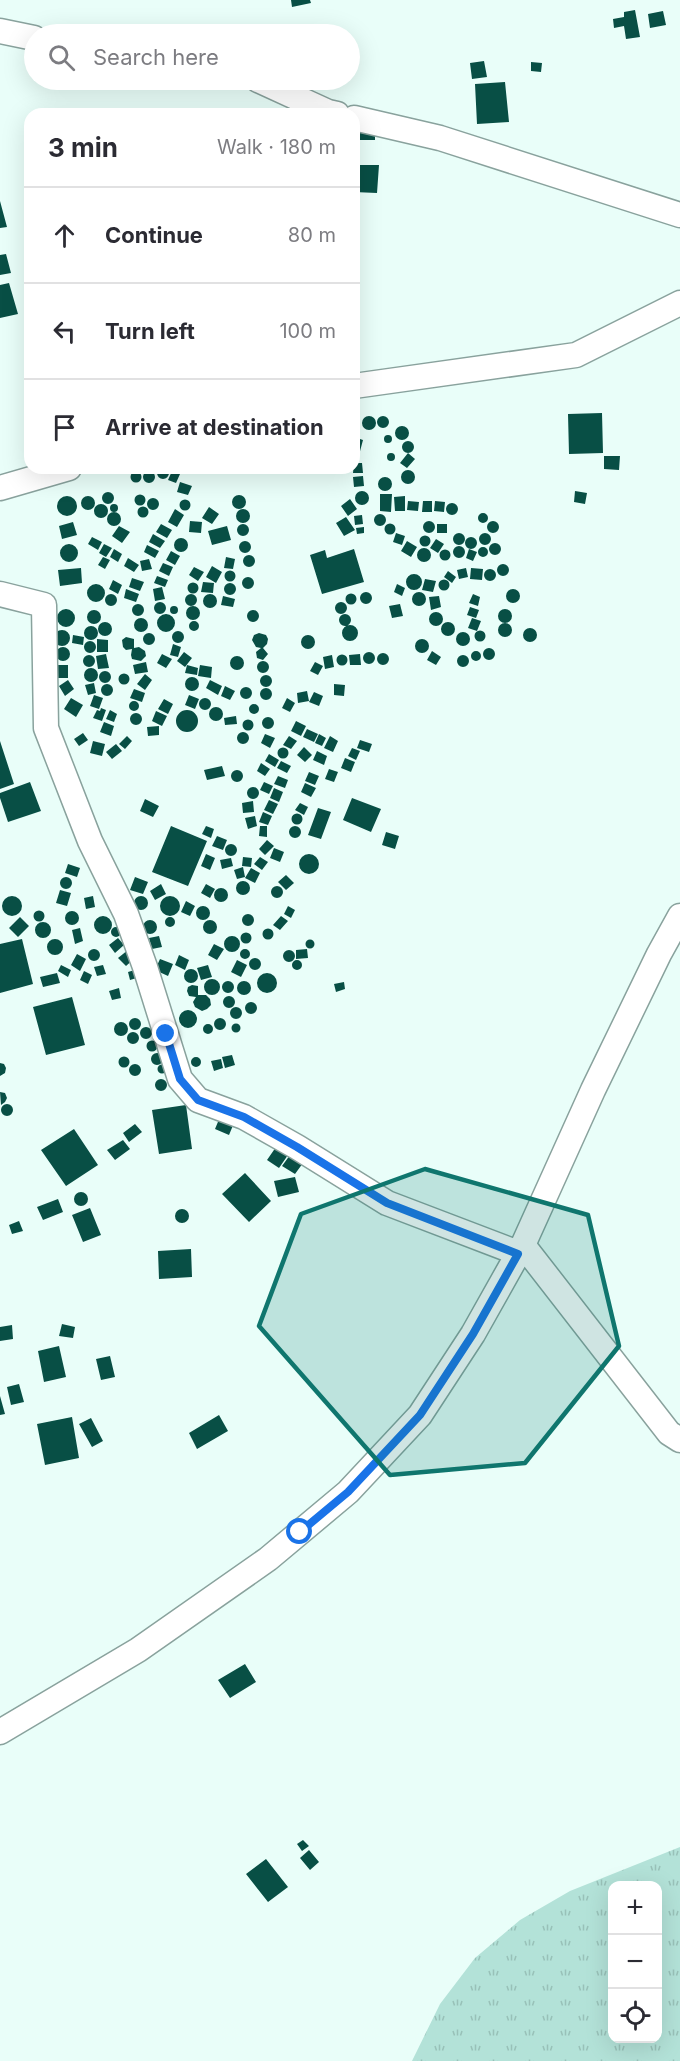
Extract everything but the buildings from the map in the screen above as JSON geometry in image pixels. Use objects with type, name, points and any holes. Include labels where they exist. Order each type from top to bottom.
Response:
[{"type":"street","points":[[0,31],[24,36]]},
{"type":"street","points":[[280,90],[319,108]]},
{"type":"street","points":[[360,119],[440,138],[680,215]]},
{"type":"street","points":[[360,385],[576,355],[680,303]]},
{"type":"street","points":[[0,488],[48,474]]},
{"type":"street","points":[[0,594],[44,605],[46,728],[90,841],[126,914],[145,966],[180,1079],[198,1100],[244,1117],[387,1203],[521,1249],[669,1433],[680,1440]]},
{"type":"street","points":[[0,1732],[138,1650],[268,1559],[348,1492],[420,1415],[473,1334],[521,1249],[593,1090],[680,916]]},
{"type":"highlighted area","points":[[425,1169],[588,1215],[619,1346],[525,1463],[390,1475],[259,1326],[301,1214]]},
{"type":"green space","points":[[680,1847],[680,2061],[412,2061],[440,2004],[475,1958],[520,1920],[570,1891]]},
{"type":"route","points":[[166,1034],[180,1079],[198,1100],[244,1117],[387,1203],[518,1254],[473,1334],[420,1415],[348,1492],[300,1532]]}]
